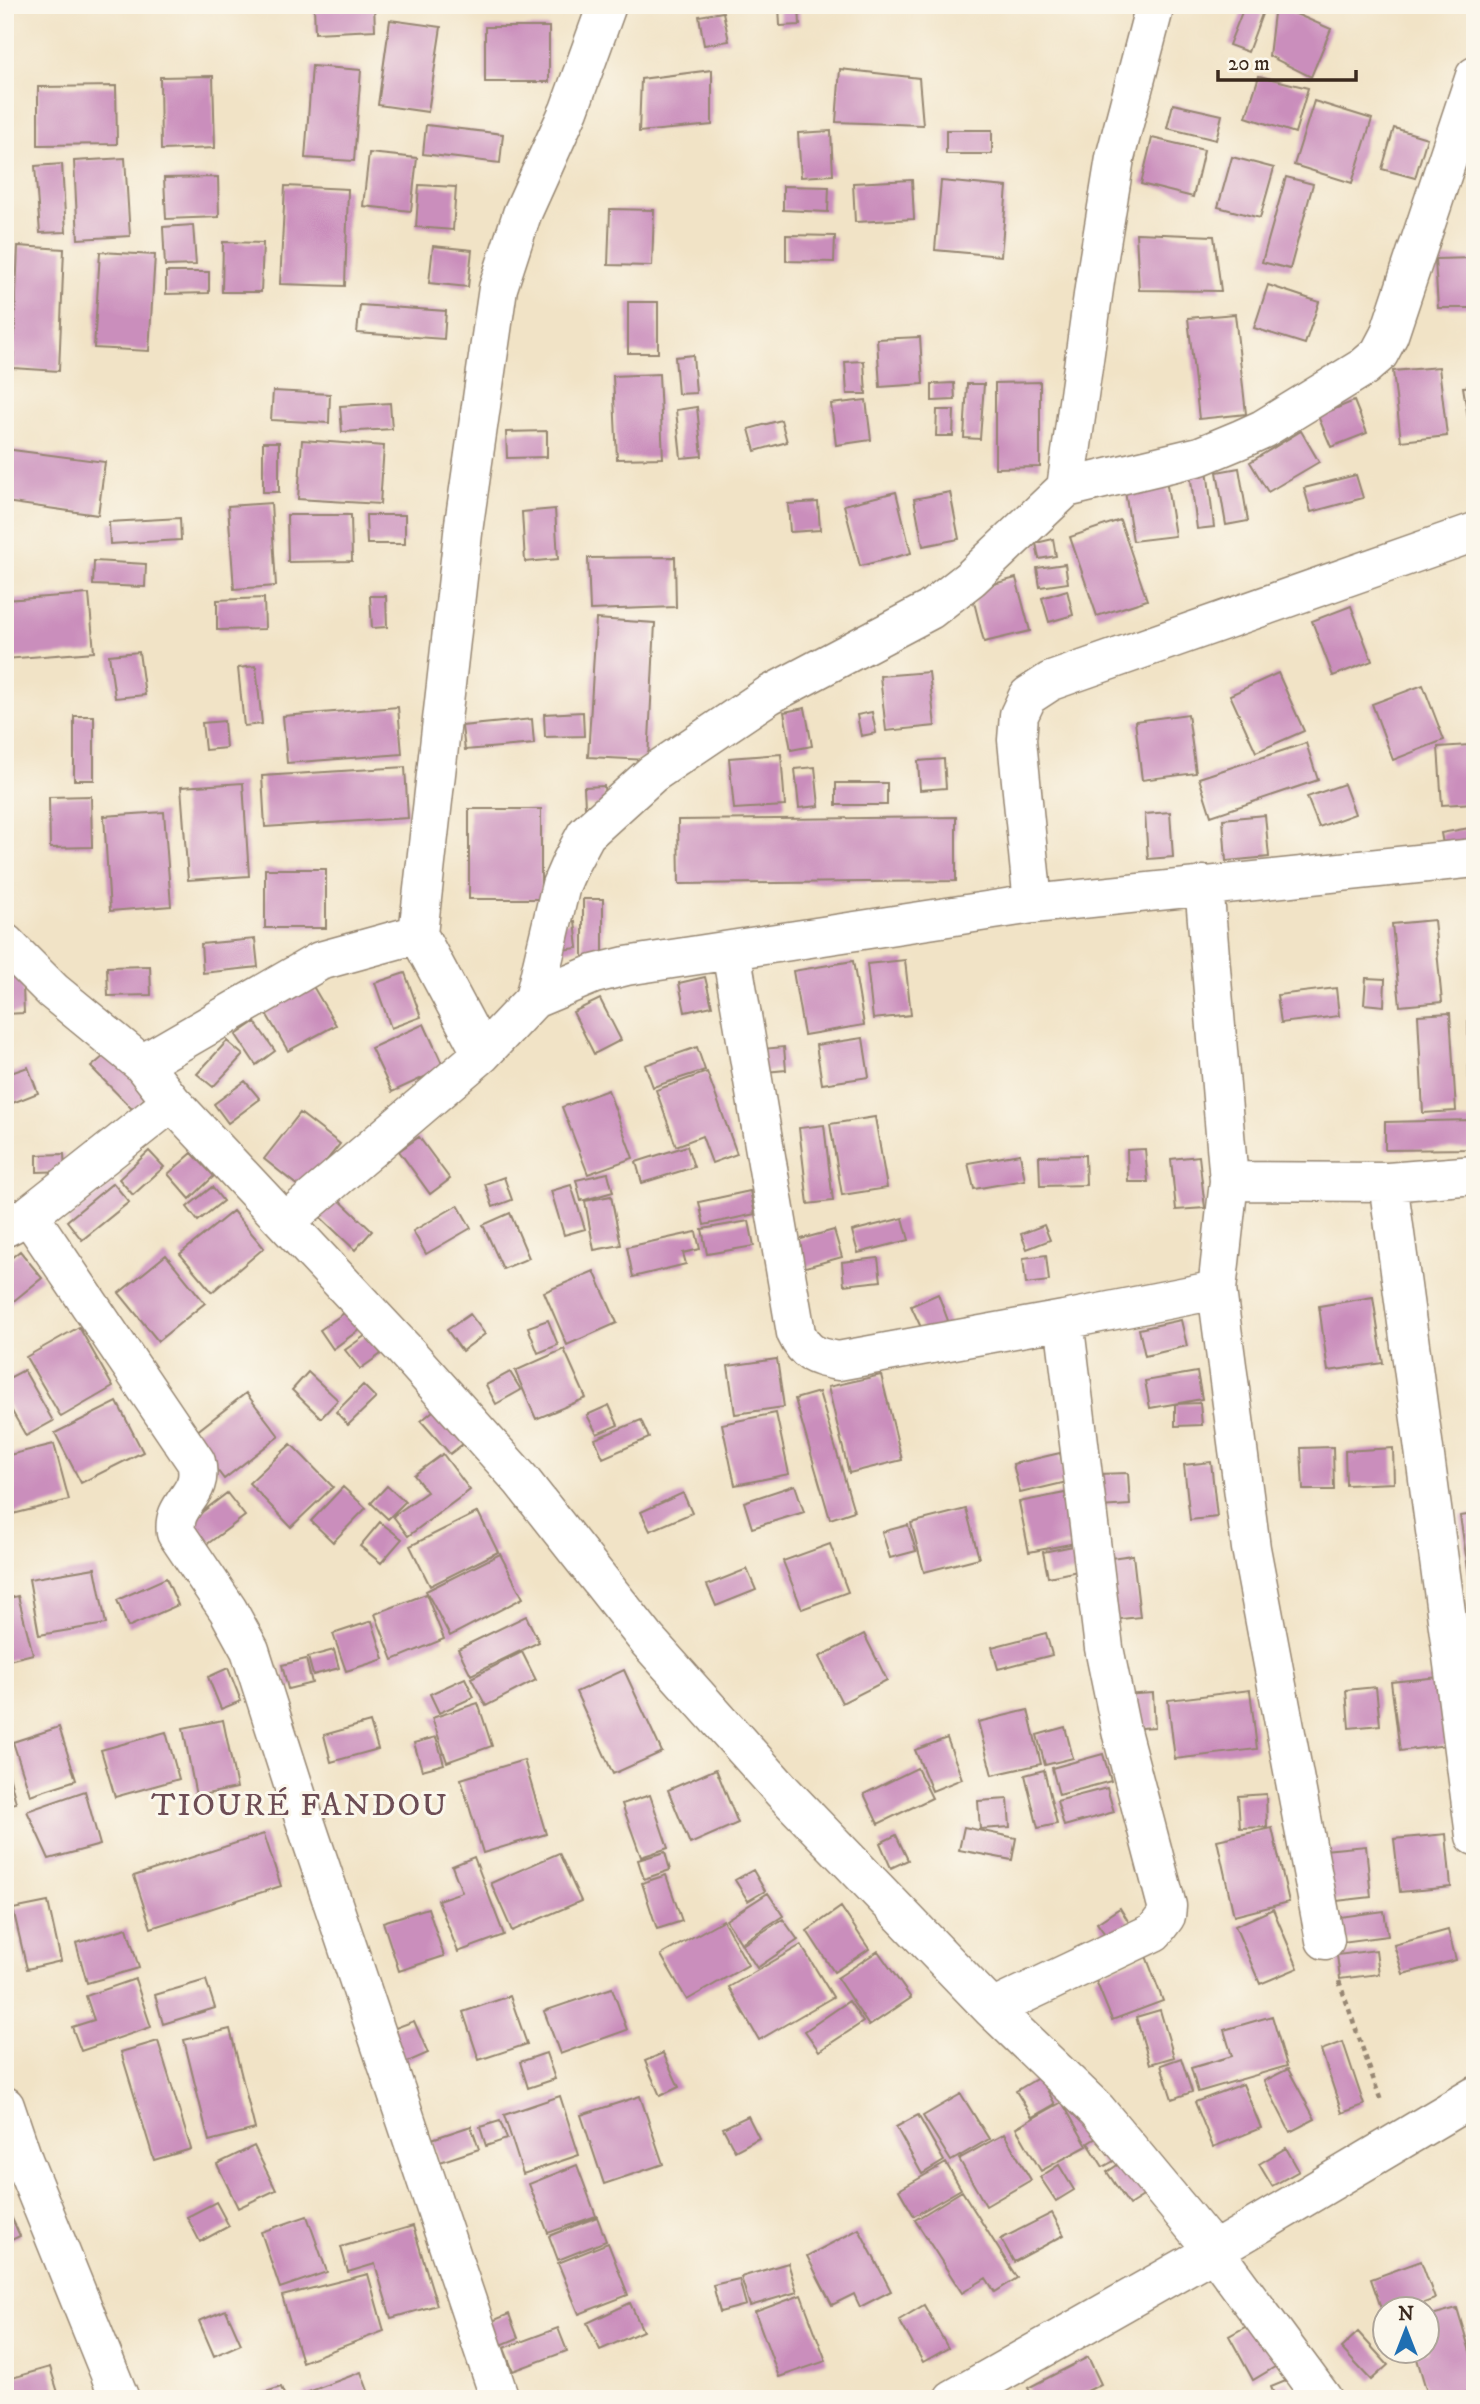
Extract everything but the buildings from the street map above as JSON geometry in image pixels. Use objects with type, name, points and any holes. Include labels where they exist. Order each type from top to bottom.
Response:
[{"type":"street","points":[[482,1054],[418,933],[464,524],[498,288],[522,214],[569,110],[607,5]]},
{"type":"street","points":[[1066,488],[1115,158],[1155,5]]},
{"type":"street","points":[[534,999],[561,885],[586,834],[652,774],[769,695],[930,610],[971,578],[1066,488],[1200,456],[1263,429],[1364,368],[1378,354],[1389,335],[1475,76]]},
{"type":"street","points":[[1033,904],[1017,740],[1019,715],[1028,696],[1051,681],[1475,531]]},
{"type":"street","points":[[285,1222],[482,1054],[534,999],[594,974],[1033,904],[1475,858]]},
{"type":"street","points":[[1204,885],[1229,1181],[1217,1290],[1251,1548],[1325,1940]]},
{"type":"street","points":[[142,1064],[320,961],[418,933]]},
{"type":"street","points":[[5,943],[53,991],[142,1064],[172,1102],[403,1348],[512,1470],[648,1641],[774,1782],[992,2009],[1097,2110],[1214,2251],[1323,2399]]},
{"type":"street","points":[[731,951],[796,1333],[803,1347],[816,1356],[838,1361],[1217,1290]]},
{"type":"street","points":[[172,1102],[17,1221],[195,1462],[199,1476],[195,1488],[177,1514],[174,1522],[176,1532],[228,1610],[250,1650],[304,1819],[500,2399]]},
{"type":"street","points":[[1229,1181],[1388,1182],[1475,1175]]},
{"type":"street","points":[[1388,1182],[1475,1836]]},
{"type":"street","points":[[992,2009],[1154,1932],[1166,1916],[1167,1906],[1121,1731],[1104,1648],[1064,1320]]},
{"type":"street","points":[[953,2399],[1214,2251],[1475,2096]]},
{"type":"street","points":[[5,2106],[24,2162],[120,2399]]},
{"type":"path","points":[[1325,1940],[1394,2142]]},
{"type":"district","name":"TIOURÉ FANDOU","points":[[300,1806]]}]
